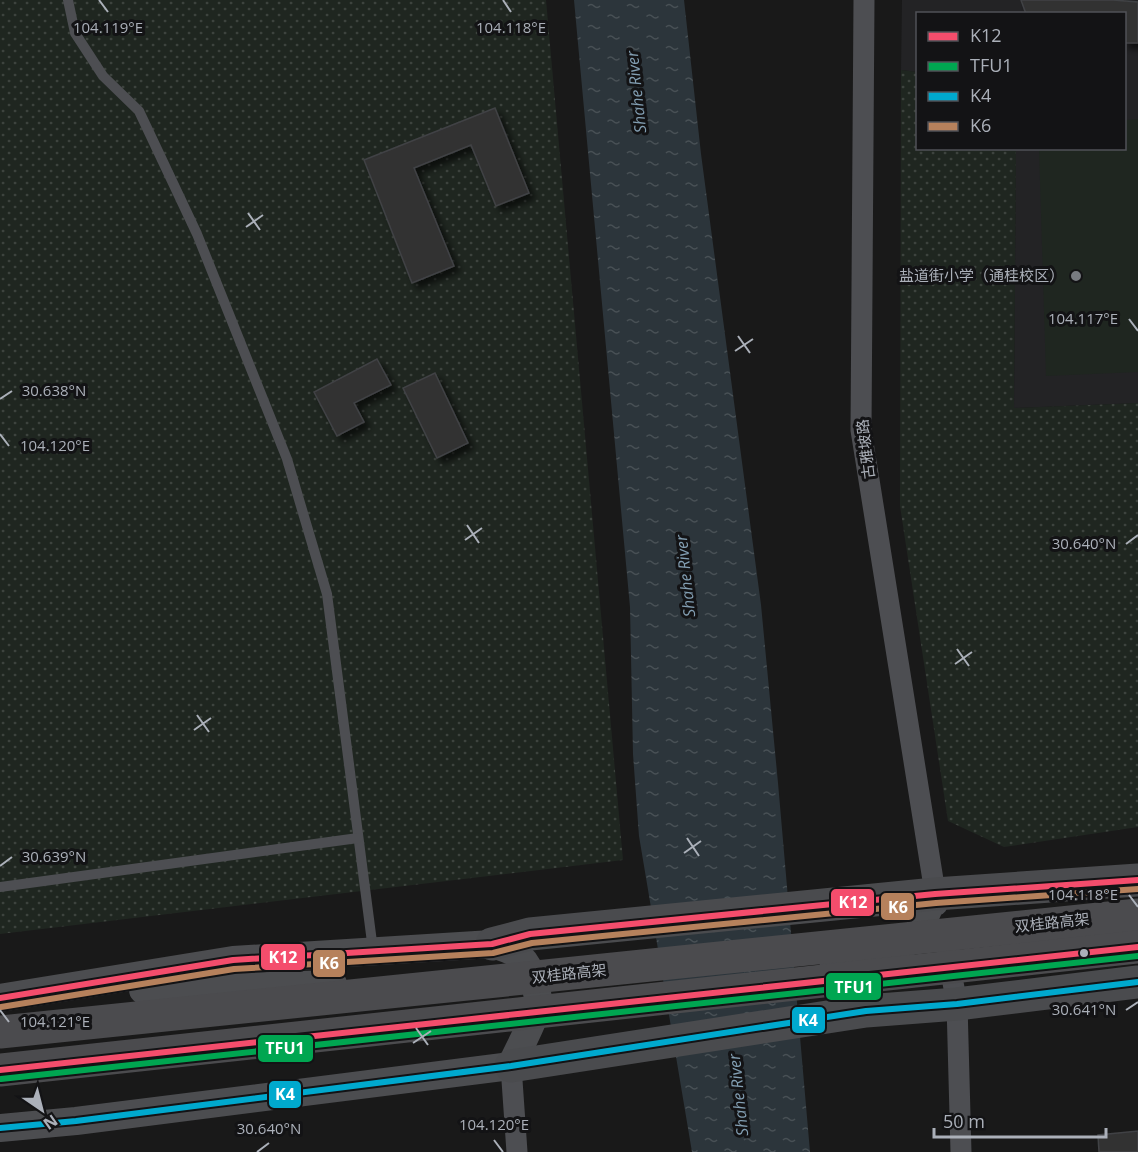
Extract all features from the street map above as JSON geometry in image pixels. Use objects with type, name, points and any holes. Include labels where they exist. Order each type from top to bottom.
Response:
[{"type":"highway","name":"双桂路高架","points":[[0,1032],[1138,915]]},
{"type":"highway","points":[[0,1070],[1138,947]]},
{"type":"main road","points":[[492,944],[530,934],[935,894],[1138,880]]},
{"type":"main road","points":[[511,1066],[866,1011],[957,1004],[1138,982]]},
{"type":"street","name":"古雅坡路","points":[[864,0],[861,430],[935,894],[957,1004],[961,1152]]},
{"type":"street","points":[[0,1128],[76,1121],[511,1066],[541,1021],[587,998],[855,966],[915,939],[935,894]]},
{"type":"street","points":[[0,997],[233,960],[492,944],[514,951],[528,968],[536,987],[538,1002],[533,1019],[511,1066],[517,1152]]},
{"type":"street","points":[[0,997],[274,985],[494,982]]},
{"type":"lane","points":[[68,0],[75,33],[103,76],[139,111],[197,234],[287,459],[327,594],[373,952]]},
{"type":"lane","points":[[0,887],[358,838]]},
{"type":"shaded area","points":[[0,0],[546,0],[623,860],[0,934]]},
{"type":"shaded area","name":"盐道街小学（通桂校区）","points":[[902,0],[1138,0],[1138,403],[1014,408],[1016,150],[1126,150],[1126,12],[916,12],[916,72],[901,70]]},
{"type":"shaded area","points":[[901,70],[916,72],[916,150],[1016,150],[1014,408],[1138,403],[1138,827],[1004,847],[948,821],[900,506]]},
{"type":"shaded area","name":"盐道街小学（通桂校区）","points":[[1138,119],[1138,372],[1046,376],[1039,150],[1126,150],[1126,120]]},
{"type":"water","name":"Shahe River","points":[[574,0],[684,0],[701,154],[761,605],[810,1152],[692,1152],[639,836],[633,754],[630,607]]},
{"type":"building","points":[[1021,0],[1138,2],[1138,43],[1126,43],[1126,12],[1025,12]]},
{"type":"building","points":[[495,108],[529,193],[496,206],[471,145],[414,168],[454,266],[412,283],[364,160]]},
{"type":"building","points":[[377,359],[391,385],[354,403],[364,422],[337,436],[314,392]]},
{"type":"building","points":[[435,373],[468,443],[437,458],[403,388]]},
{"type":"building","points":[[1138,1131],[1138,1152],[1099,1152],[1098,1135]]},
{"type":"transit line","name":"K12","points":[[0,998],[233,960],[492,944],[530,934],[935,894],[1138,880]]},
{"type":"transit line","name":"K6","points":[[1,1007],[234,969],[493,953],[532,943],[936,903],[1138,889]]},
{"type":"transit line","name":"K12","points":[[0,1070],[1138,947]]},
{"type":"transit line","name":"TFU1","points":[[1,1079],[1138,956]]},
{"type":"transit line","name":"K4","points":[[0,1128],[76,1121],[511,1066],[866,1011],[957,1004],[1138,982]]},
{"type":"place","name":"盐道街小学（通桂校区）","points":[[1076,276]]}]
